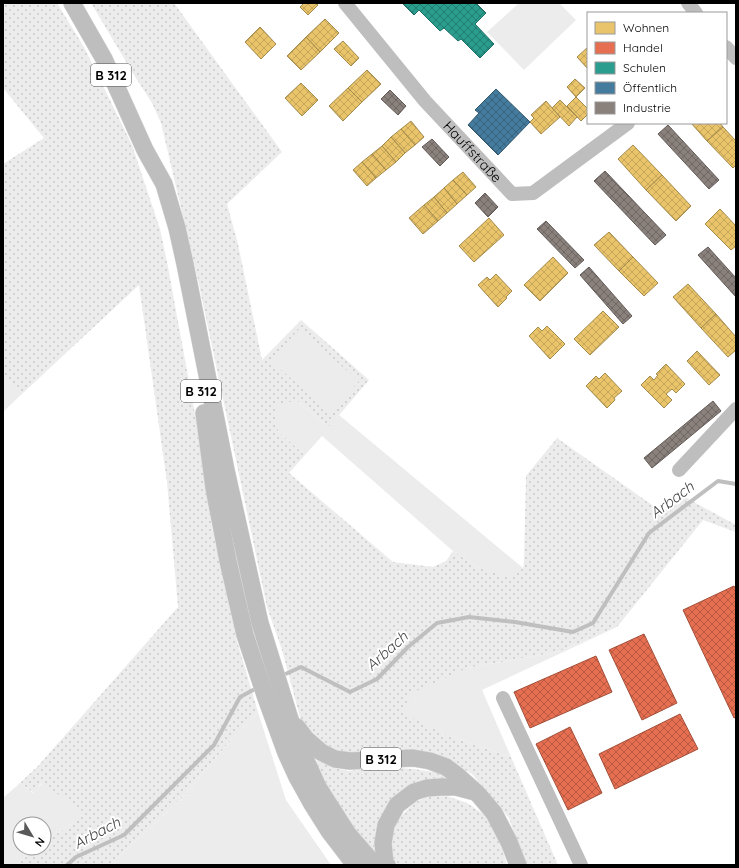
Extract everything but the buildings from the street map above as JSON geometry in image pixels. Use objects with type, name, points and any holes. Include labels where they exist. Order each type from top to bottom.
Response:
[{"type":"main road","name":"B 312","points":[[72,3],[104,59],[145,150],[164,184],[177,228],[226,470],[260,623],[290,719],[303,754],[318,787],[348,834],[375,865]]},
{"type":"main road","name":"B 312","points":[[145,150],[169,243],[197,363],[214,488],[228,561],[245,635],[286,753],[297,777],[329,831],[355,865]]},
{"type":"main road","name":"B 312","points":[[290,719],[306,739],[321,752],[335,759],[350,761],[412,758],[430,761],[446,767],[477,793],[494,813],[509,842],[518,865]]},
{"type":"main road","points":[[387,865],[385,863],[383,843],[386,825],[397,805],[414,792],[427,788],[456,787],[477,793]]},
{"type":"street","name":"Hauffstraße","points":[[345,3],[424,102],[512,194],[533,193],[627,124]]},
{"type":"street","points":[[688,3],[695,12]]},
{"type":"street","points":[[679,470],[736,409]]},
{"type":"street","points":[[503,698],[581,865]]},
{"type":"shaded area","points":[[3,3],[57,3],[84,47],[132,145],[160,229],[200,442],[212,527],[237,641],[258,712],[225,747],[183,797],[110,865],[17,865],[27,856],[52,856],[52,837],[75,822],[41,783],[34,793],[20,783],[38,766],[178,607],[167,482],[139,285],[23,393],[3,377],[3,164],[44,138],[3,88]]},
{"type":"shaded area","points":[[91,3],[174,3],[282,152],[227,204],[238,244],[262,360],[301,320],[369,380],[329,427],[297,401],[278,431],[305,455],[289,473],[393,562],[433,567],[446,561],[453,551],[479,568],[523,568],[526,476],[557,438],[662,512],[681,495],[736,525],[736,532],[703,520],[617,627],[558,652],[467,668],[442,733],[511,757],[558,865],[525,865],[509,818],[472,774],[436,753],[397,751],[355,755],[336,753],[316,741],[301,721],[282,650],[267,607],[198,280],[161,123],[152,103]]},
{"type":"shaded area","points":[[519,3],[559,3],[576,20],[524,70],[487,32]]},
{"type":"shaded area","points":[[299,329],[359,381],[331,413],[271,361]]},
{"type":"shaded area","points":[[3,377],[23,393],[3,412]]},
{"type":"shaded area","points":[[297,401],[329,427],[339,415],[523,568],[512,578],[479,568],[453,551],[322,436],[305,455],[278,431],[274,404]]},
{"type":"shaded area","points":[[617,627],[482,690],[511,757],[442,733],[401,712],[412,693],[467,668],[558,652]]},
{"type":"shaded area","points":[[258,712],[286,800],[331,865],[110,865],[183,797],[225,747]]},
{"type":"shaded area","points":[[318,759],[335,768],[348,771],[386,767],[414,769],[440,773],[453,780],[410,787],[375,858],[339,809],[314,764]]},
{"type":"shaded area","points":[[20,783],[33,793],[42,783],[84,812],[75,822],[52,837],[52,816],[12,816],[12,856],[27,856],[17,865],[3,865],[3,798]]},
{"type":"shaded area","points":[[447,796],[467,803],[485,815],[499,838],[507,865],[395,865],[393,862],[390,845],[395,826],[403,814],[415,802],[428,797]]},
{"type":"waterway","name":"Arbach","points":[[281,676],[301,667],[350,692],[377,679],[408,647],[437,623],[469,617],[515,622],[573,632],[593,623],[649,533],[718,481],[736,484]]},
{"type":"waterway","name":"Arbach","points":[[67,865],[76,857],[124,835],[214,745],[240,697],[259,687]]}]
